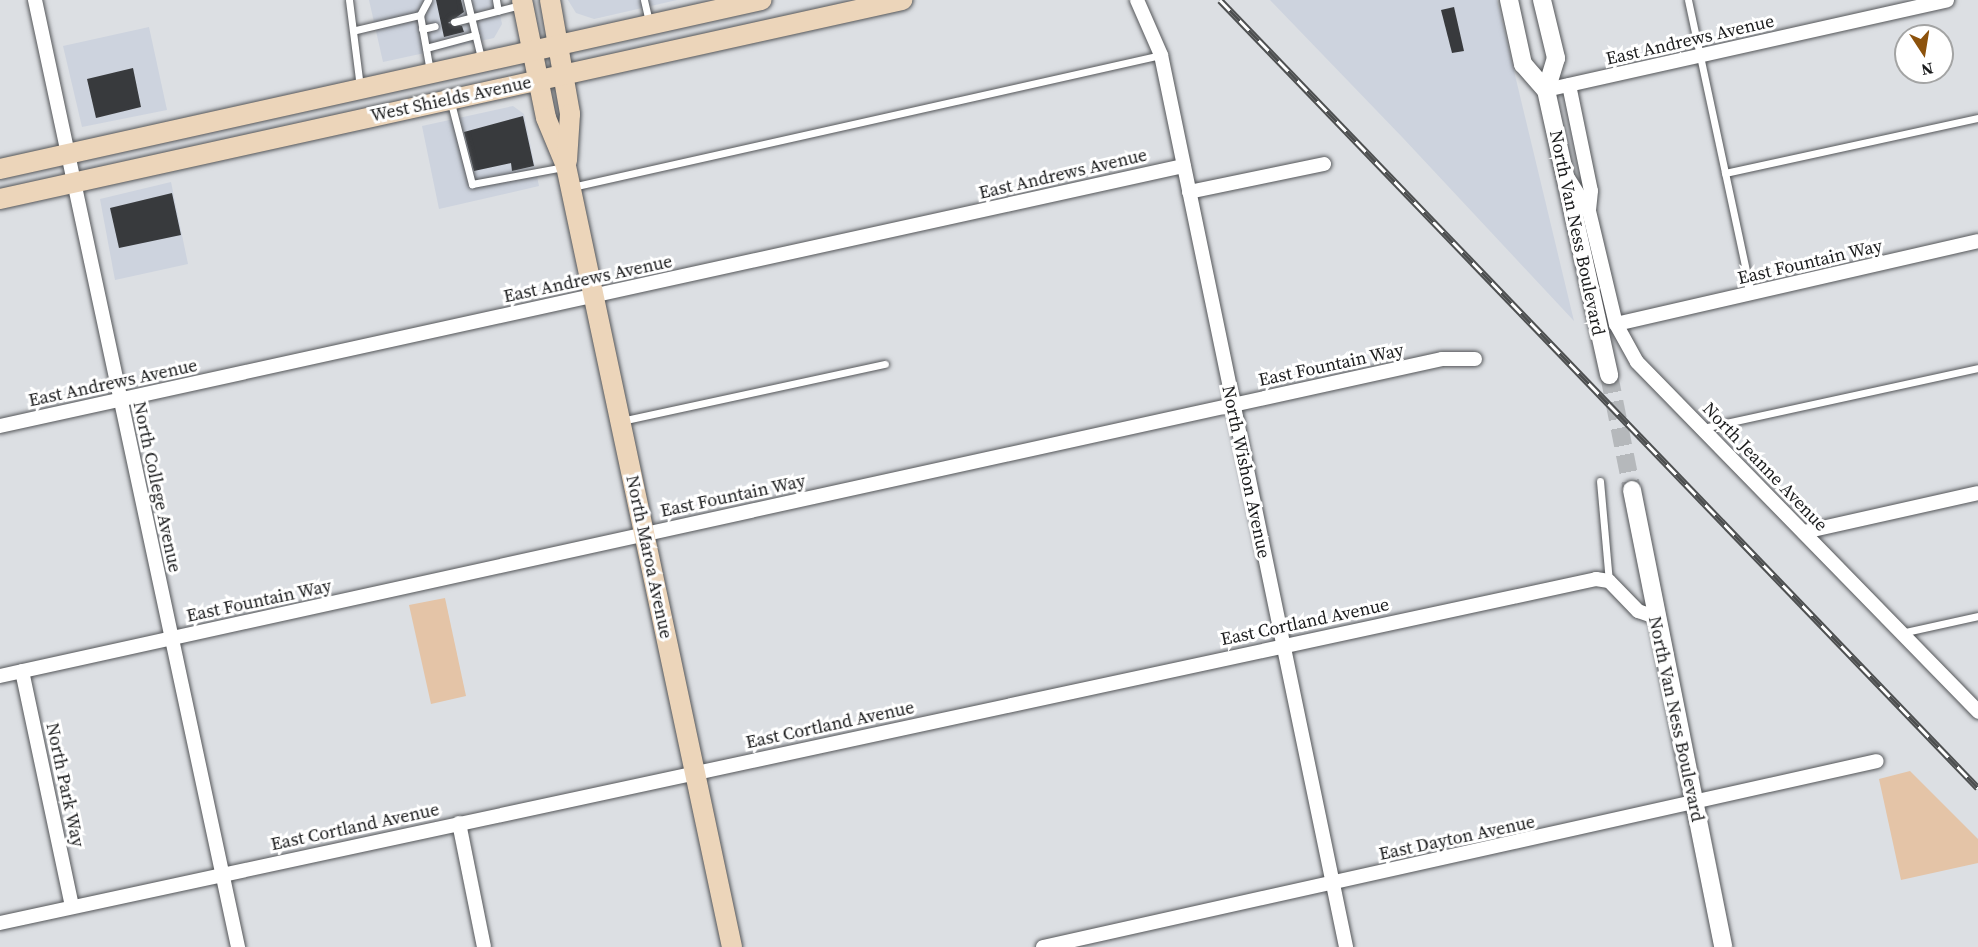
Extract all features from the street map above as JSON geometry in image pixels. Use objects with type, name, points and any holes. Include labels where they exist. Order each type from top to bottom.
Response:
[{"type":"main road","points":[[550,0],[558,45]]},
{"type":"main road","name":"West Shields Avenue","points":[[0,169],[762,0]]},
{"type":"main road","name":"West Shields Avenue","points":[[0,199],[902,0]]},
{"type":"main road","name":"North Maroa Avenue","points":[[522,2],[538,80],[571,188],[732,947]]},
{"type":"main road","name":"North Maroa Avenue","points":[[558,45],[570,114],[566,166]]},
{"type":"street","name":"North College Avenue","points":[[34,0],[238,947]]},
{"type":"street","name":"North Wishon Avenue","points":[[1137,0],[1161,55],[1346,947]]},
{"type":"street","name":"North Van Ness Boulevard","points":[[1509,0],[1523,64],[1546,90],[1609,375]]},
{"type":"street","name":"North Van Ness Boulevard","points":[[1542,0],[1556,58],[1546,90]]},
{"type":"street","name":"East Andrews Avenue","points":[[1546,90],[1947,0]]},
{"type":"street","name":"North Jeanne Avenue","points":[[1569,85],[1591,191],[1589,211]]},
{"type":"street","points":[[1189,192],[1324,164]]},
{"type":"street","name":"East Andrews Avenue","points":[[0,426],[1184,166]]},
{"type":"street","name":"North Jeanne Avenue","points":[[1564,171],[1589,211],[1616,324],[1637,362],[1978,712]]},
{"type":"street","name":"East Fountain Way","points":[[1616,324],[1978,241]]},
{"type":"street","name":"East Fountain Way","points":[[0,676],[1442,359],[1475,359]]},
{"type":"street","name":"North Van Ness Boulevard","points":[[1632,490],[1655,617],[1723,947]]},
{"type":"street","points":[[1804,532],[1978,493]]},
{"type":"street","name":"East Cortland Avenue","points":[[0,923],[1282,645],[1596,579],[1609,580]]},
{"type":"street","points":[[1609,580],[1638,611],[1655,617]]},
{"type":"street","name":"North Park Way","points":[[22,671],[72,906]]},
{"type":"street","name":"East Dayton Avenue","points":[[1043,947],[1877,761]]},
{"type":"street","points":[[459,823],[484,947]]},
{"type":"lane","points":[[349,0],[356,30],[360,89]]},
{"type":"lane","points":[[428,0],[420,15],[431,73]]},
{"type":"lane","points":[[467,0],[482,62]]},
{"type":"lane","points":[[496,0],[498,11]]},
{"type":"lane","points":[[644,0],[649,25]]},
{"type":"lane","points":[[1688,0],[1751,294]]},
{"type":"lane","points":[[454,22],[498,11],[522,2]]},
{"type":"lane","points":[[356,30],[420,15]]},
{"type":"lane","points":[[422,29],[435,26]]},
{"type":"lane","points":[[426,48],[475,35]]},
{"type":"lane","points":[[571,188],[1161,55]]},
{"type":"lane","points":[[451,99],[472,184],[566,166]]},
{"type":"lane","points":[[1725,172],[1978,118]]},
{"type":"lane","points":[[620,421],[885,364]]},
{"type":"lane","points":[[1703,428],[1978,368]]},
{"type":"lane","points":[[1600,481],[1609,580]]},
{"type":"lane","points":[[1902,633],[1978,616]]},
{"type":"shaded area","points":[[369,0],[497,0],[502,24],[494,38],[383,62]]},
{"type":"shaded area","points":[[568,0],[677,0],[594,19],[576,13]]},
{"type":"shaded area","points":[[1270,0],[1497,0],[1574,321],[1403,138]]},
{"type":"shaded area","points":[[149,27],[167,110],[82,127],[63,46]]},
{"type":"shaded area","points":[[513,106],[524,114],[539,186],[439,209],[422,126]]},
{"type":"shaded area","points":[[171,182],[188,264],[115,280],[100,199]]},
{"type":"shaded area","points":[[445,598],[466,696],[431,704],[409,605]]},
{"type":"shaded area","points":[[1910,771],[1978,839],[1978,863],[1901,880],[1879,779]]},
{"type":"building","points":[[436,0],[461,0],[464,12],[448,23],[462,26],[464,32],[444,37]]},
{"type":"building","points":[[1454,7],[1464,51],[1452,53],[1441,10]]},
{"type":"building","points":[[133,68],[141,107],[96,118],[87,79]]},
{"type":"building","points":[[523,116],[534,166],[512,171],[511,163],[474,171],[464,132]]},
{"type":"building","points":[[172,193],[181,235],[119,248],[110,208]]},
{"type":"tunnel","points":[[1609,375],[1632,490]]},
{"type":"railway","points":[[1220,0],[1978,788]]}]
